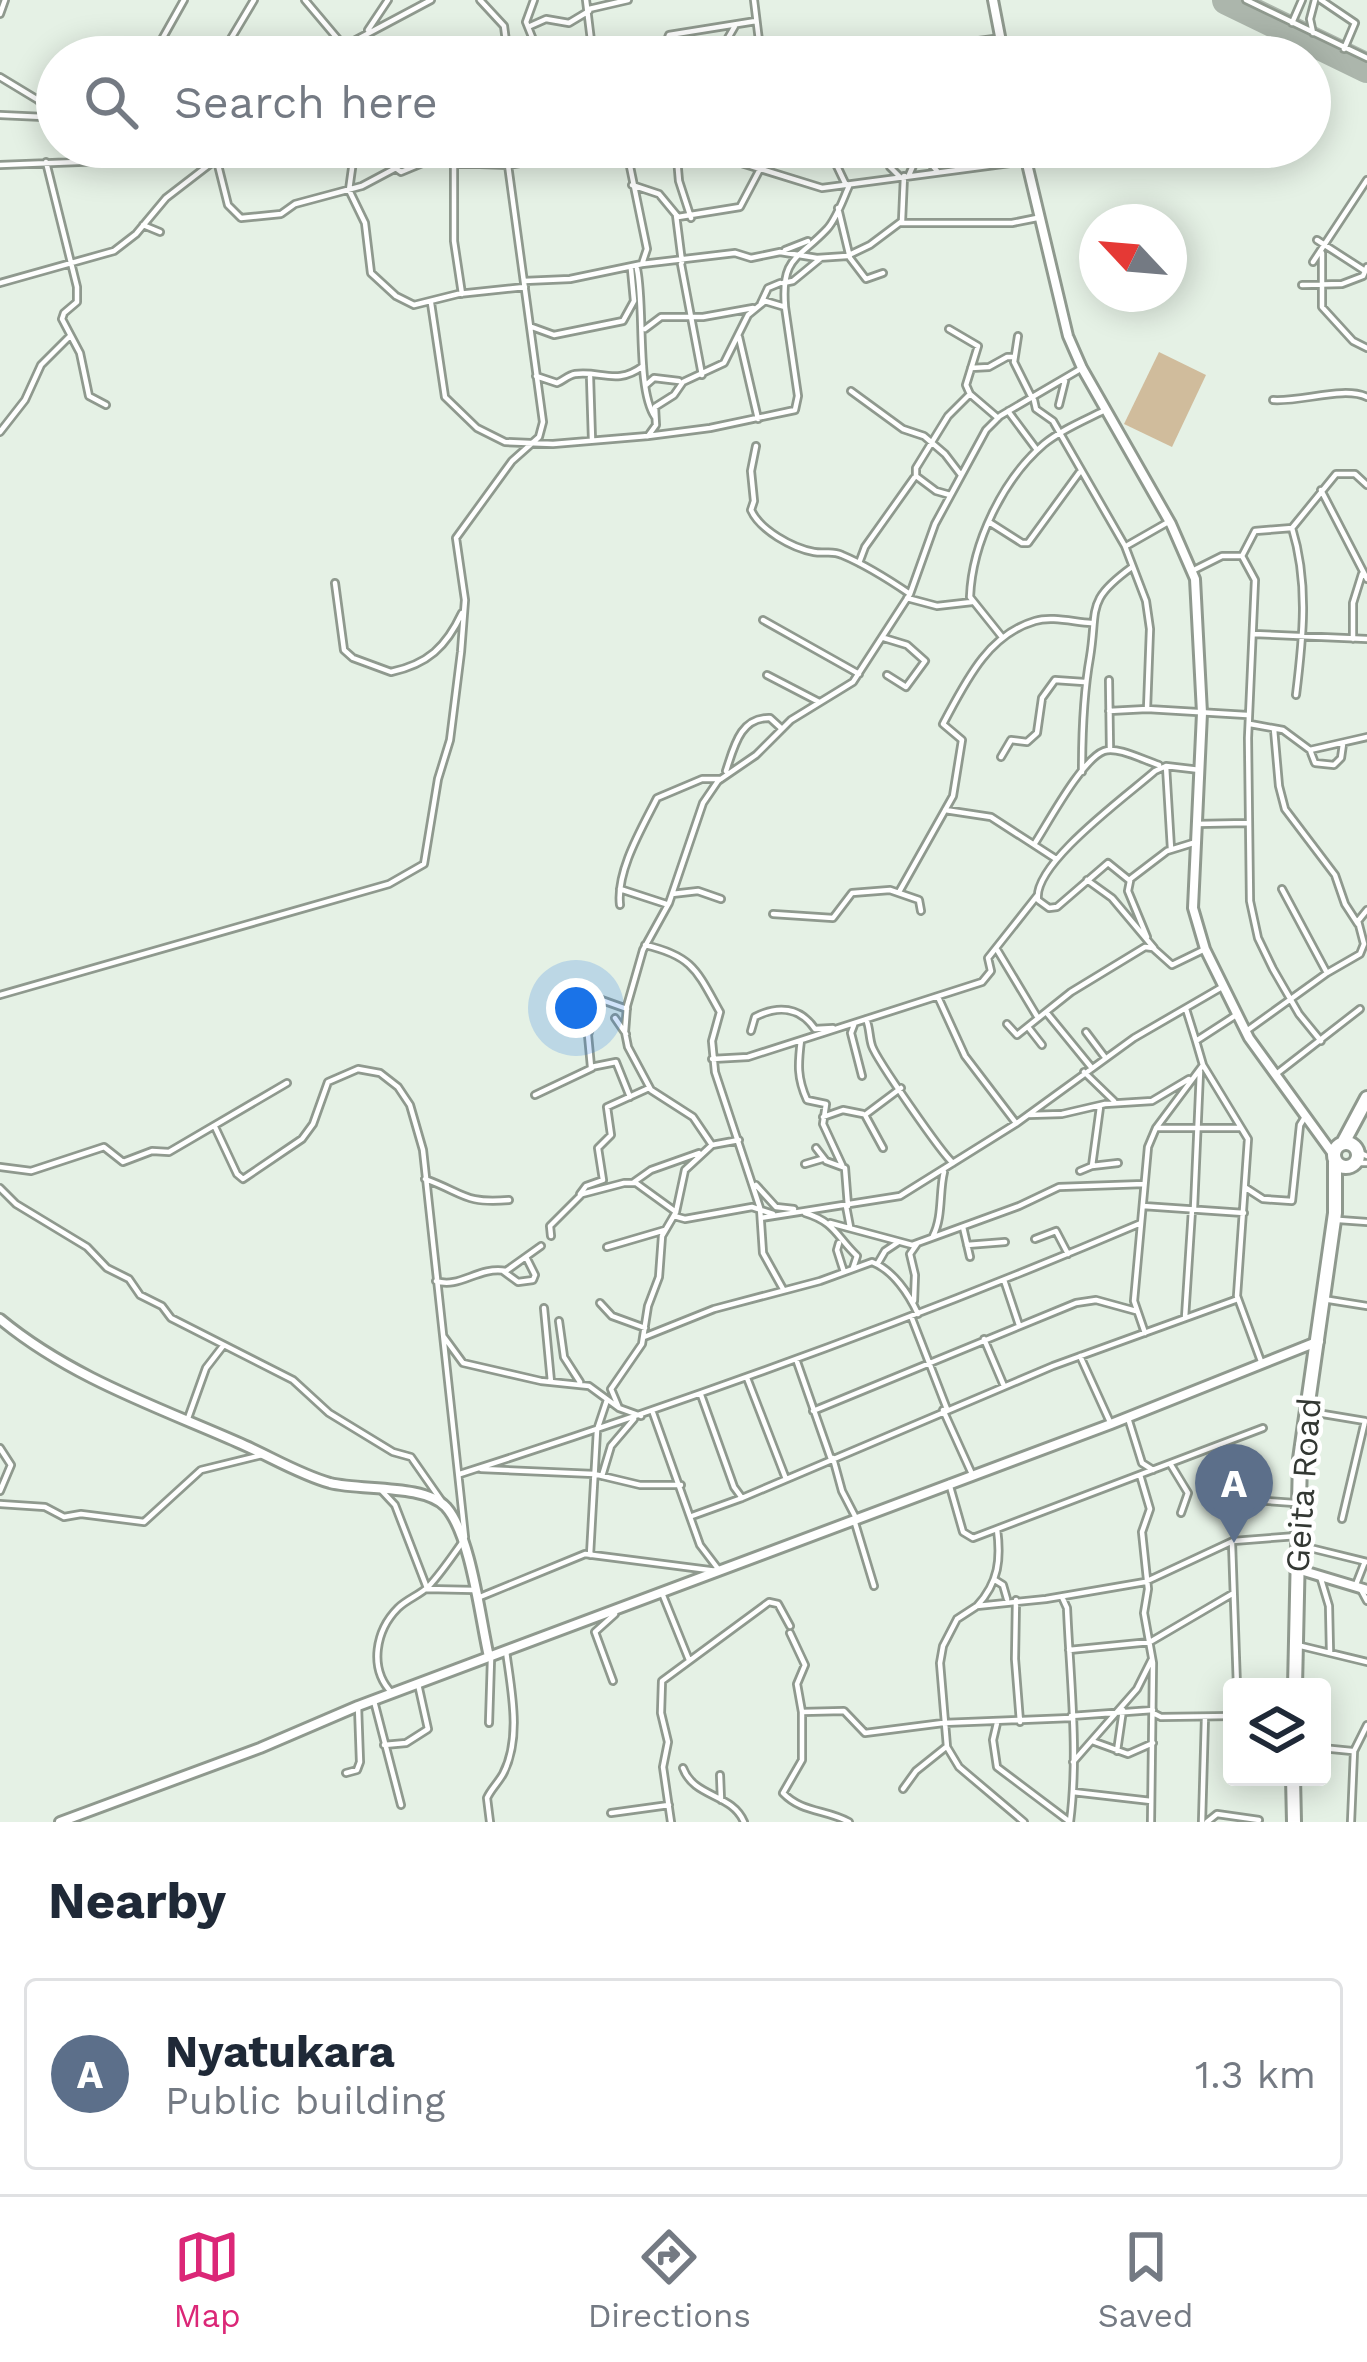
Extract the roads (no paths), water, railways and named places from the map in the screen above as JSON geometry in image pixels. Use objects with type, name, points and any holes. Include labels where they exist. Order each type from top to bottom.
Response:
[{"type":"highway","name":"Geita Road","points":[[1295,1678],[1295,1569],[1305,1411],[1334,1216],[1365,1102]]},
{"type":"highway","points":[[1293,1786],[1294,1822]]},
{"type":"main road","points":[[993,0],[1000,36]]},
{"type":"main road","points":[[1026,168],[1059,310],[1082,368],[1170,521],[1192,571],[1202,712],[1192,908],[1204,949],[1236,1015],[1274,1075],[1315,1126],[1351,1155]]},
{"type":"main road","points":[[0,1319],[119,1394],[328,1482],[421,1494],[444,1505],[465,1544],[491,1656]]},
{"type":"main road","points":[[60,1822],[1128,1418],[1319,1341]]},
{"type":"main road","points":[[1295,1569],[1361,1588]]},
{"type":"street","points":[[0,14],[5,0]]},
{"type":"street","points":[[164,36],[184,0]]},
{"type":"street","points":[[233,36],[254,0]]},
{"type":"street","points":[[305,0],[337,36]]},
{"type":"street","points":[[364,36],[388,0]]},
{"type":"street","points":[[364,36],[431,0]]},
{"type":"street","points":[[480,0],[504,26],[505,36]]},
{"type":"street","points":[[532,36],[526,14],[534,0]]},
{"type":"street","points":[[586,0],[591,36]]},
{"type":"street","points":[[528,27],[546,19],[569,23],[589,10],[628,0]]},
{"type":"street","points":[[754,0],[758,36]]},
{"type":"street","points":[[1292,23],[1302,0]]},
{"type":"street","points":[[1312,33],[1310,19],[1318,0],[1355,23],[1344,49]]},
{"type":"street","points":[[1250,1],[1318,36]]},
{"type":"street","points":[[670,36],[756,21]]},
{"type":"street","points":[[729,36],[736,24]]},
{"type":"street","points":[[1331,42],[1367,58]]},
{"type":"street","points":[[0,76],[36,102]]},
{"type":"street","points":[[0,115],[36,116]]},
{"type":"street","points":[[0,165],[36,163]]},
{"type":"street","points":[[47,168],[56,214],[73,261],[78,299],[62,316],[85,369],[89,396],[106,405]]},
{"type":"street","points":[[0,283],[114,251],[166,198],[207,168]]},
{"type":"street","points":[[218,168],[228,205],[238,218],[281,214],[296,204],[350,190],[394,169],[409,168]]},
{"type":"street","points":[[352,168],[350,190],[365,223],[374,278],[414,305],[462,293],[737,253],[751,258],[814,238]]},
{"type":"street","points":[[454,168],[454,241],[462,293]]},
{"type":"street","points":[[0,995],[389,884],[426,859],[435,794],[450,740],[464,608],[459,530],[543,428],[508,168]]},
{"type":"street","points":[[530,326],[554,335],[623,321],[634,301],[637,267],[646,249],[629,168]]},
{"type":"street","points":[[678,168],[691,218]]},
{"type":"street","points":[[757,168],[814,187],[959,168]]},
{"type":"street","points":[[838,168],[848,185]]},
{"type":"street","points":[[892,168],[904,176]]},
{"type":"street","points":[[900,223],[904,176],[909,168]]},
{"type":"street","points":[[676,215],[691,218],[740,207],[760,169]]},
{"type":"street","points":[[1313,262],[1367,180]]},
{"type":"street","points":[[632,185],[658,194],[676,215],[701,376]]},
{"type":"street","points":[[430,303],[442,387],[449,402],[495,439],[553,444],[648,436],[792,412],[798,405],[783,283],[799,254],[827,229],[848,185]]},
{"type":"street","points":[[838,208],[849,255],[866,279],[883,274]]},
{"type":"street","points":[[780,252],[820,258],[849,255],[900,223],[1012,223],[1037,218]]},
{"type":"street","points":[[143,225],[160,232]]},
{"type":"street","points":[[1303,285],[1351,283],[1366,273],[1317,240]]},
{"type":"street","points":[[1325,249],[1320,297],[1327,316],[1367,348]]},
{"type":"street","points":[[642,334],[661,317],[753,308],[768,288],[793,281],[820,258]]},
{"type":"street","points":[[637,267],[643,297],[646,385],[655,417]]},
{"type":"street","points":[[761,303],[784,307]]},
{"type":"street","points":[[646,385],[654,378],[683,382],[728,360],[753,308]]},
{"type":"street","points":[[949,328],[978,346],[966,382],[970,394],[998,418]]},
{"type":"street","points":[[739,332],[758,418]]},
{"type":"street","points":[[1018,336],[1014,357],[1036,409],[1053,421],[1133,566],[1150,616],[1148,709]]},
{"type":"street","points":[[0,432],[25,400],[41,365],[69,337]]},
{"type":"street","points":[[971,368],[989,368],[1014,357]]},
{"type":"street","points":[[536,376],[557,383],[575,374],[616,377],[644,365]]},
{"type":"street","points":[[626,1034],[627,1009],[645,945],[668,905],[710,792],[782,729],[847,688],[909,596],[928,540],[986,430],[1008,411],[1082,368]]},
{"type":"street","points":[[590,377],[592,440]]},
{"type":"street","points":[[1059,405],[1066,377]]},
{"type":"street","points":[[648,436],[656,426],[656,407],[683,382]]},
{"type":"street","points":[[850,392],[932,444],[961,476]]},
{"type":"street","points":[[1273,400],[1347,392],[1367,397]]},
{"type":"street","points":[[859,563],[865,547],[916,476],[921,454],[950,412],[970,394]]},
{"type":"street","points":[[1002,637],[972,602],[970,588],[988,522],[1037,451],[1108,408]]},
{"type":"street","points":[[1008,411],[1037,451]]},
{"type":"street","points":[[756,446],[751,471],[754,517],[776,535],[812,552],[834,551],[909,596],[937,606],[972,602]]},
{"type":"street","points":[[988,522],[1026,544],[1080,473]]},
{"type":"street","points":[[1242,556],[1255,531],[1292,528],[1336,474],[1360,477],[1367,485]]},
{"type":"street","points":[[916,476],[950,495]]},
{"type":"street","points":[[1321,490],[1365,575],[1354,594],[1353,639]]},
{"type":"street","points":[[1125,546],[1170,521]]},
{"type":"street","points":[[1292,528],[1301,560],[1304,635],[1296,694]]},
{"type":"street","points":[[1192,571],[1222,556],[1242,556]]},
{"type":"street","points":[[1242,556],[1255,580],[1248,890],[1265,953],[1290,999],[1321,1041]]},
{"type":"street","points":[[1082,772],[1091,622],[1107,588],[1133,566]]},
{"type":"street","points":[[335,583],[344,650],[391,672],[441,650],[464,608]]},
{"type":"street","points":[[763,620],[859,674]]},
{"type":"street","points":[[899,892],[955,792],[962,740],[944,728],[944,721],[985,654],[1002,637],[1039,620],[1091,622]]},
{"type":"street","points":[[1254,634],[1367,639]]},
{"type":"street","points":[[884,638],[908,645],[925,661],[906,687],[887,675]]},
{"type":"street","points":[[767,675],[820,702]]},
{"type":"street","points":[[1001,757],[1011,740],[1027,742],[1037,734],[1042,698],[1055,680],[1084,682]]},
{"type":"street","points":[[1109,680],[1110,750]]},
{"type":"street","points":[[1109,711],[1202,712],[1249,719],[1262,728],[1282,730],[1310,750],[1315,763],[1334,765],[1341,758],[1343,744]]},
{"type":"street","points":[[723,778],[739,733],[754,719],[770,718],[782,729]]},
{"type":"street","points":[[1248,738],[1262,728]]},
{"type":"street","points":[[1245,1031],[1362,952],[1364,944],[1335,875],[1286,809],[1274,729]]},
{"type":"street","points":[[1310,750],[1367,736]]},
{"type":"street","points":[[1035,843],[1090,761],[1110,750],[1165,766],[1200,770]]},
{"type":"street","points":[[1165,766],[1171,849]]},
{"type":"street","points":[[712,1059],[745,1058],[987,980],[988,960],[1037,896],[1039,881],[1056,859],[1165,766]]},
{"type":"street","points":[[620,905],[620,889],[657,798],[702,779],[723,778]]},
{"type":"street","points":[[945,809],[992,818],[1056,859]]},
{"type":"street","points":[[1196,824],[1248,823]]},
{"type":"street","points":[[1037,896],[1042,905],[1057,907],[1108,863],[1126,880],[1171,849],[1195,842]]},
{"type":"street","points":[[1133,877],[1128,891],[1149,942]]},
{"type":"street","points":[[1088,880],[1112,898],[1175,965],[1204,949]]},
{"type":"street","points":[[620,889],[668,905]]},
{"type":"street","points":[[1282,889],[1327,973]]},
{"type":"street","points":[[672,894],[698,891],[721,899]]},
{"type":"street","points":[[773,914],[833,917],[852,893],[899,892],[920,900],[921,911]]},
{"type":"street","points":[[1358,924],[1367,910]]},
{"type":"street","points":[[645,945],[678,953],[706,987],[721,1016],[712,1036],[712,1059],[753,1182],[762,1249],[783,1289]]},
{"type":"street","points":[[1007,1024],[1017,1035],[1086,982],[1145,947],[1156,950]]},
{"type":"street","points":[[996,948],[1038,1018]]},
{"type":"street","points":[[761,1218],[893,1199],[1017,1123],[1105,1057],[1222,987]]},
{"type":"street","points":[[938,997],[965,1056],[1017,1123]]},
{"type":"street","points":[[592,1068],[588,1035],[598,1001],[602,998],[627,1009]]},
{"type":"street","points":[[1185,1318],[1203,1082],[1186,1009]]},
{"type":"street","points":[[1274,1075],[1360,1009]]},
{"type":"street","points":[[751,1030],[755,1017],[788,1010],[805,1016],[815,1029],[840,1028]]},
{"type":"street","points":[[1046,1012],[1091,1067]]},
{"type":"street","points":[[1196,1040],[1236,1015]]},
{"type":"street","points":[[615,1018],[650,1088],[693,1117],[709,1148]]},
{"type":"street","points":[[862,1020],[850,1033],[862,1076]]},
{"type":"street","points":[[862,1020],[879,1060],[931,1139],[953,1163]]},
{"type":"street","points":[[1028,1027],[1042,1045]]},
{"type":"street","points":[[1086,1032],[1105,1057]]},
{"type":"street","points":[[801,1040],[798,1076],[807,1100],[826,1104],[823,1118],[846,1171],[850,1227]]},
{"type":"street","points":[[535,1096],[592,1068],[616,1062],[630,1097]]},
{"type":"street","points":[[1145,1333],[1136,1311],[1148,1147],[1156,1128],[1202,1067]]},
{"type":"street","points":[[1202,1067],[1249,1142],[1238,1299],[1262,1364]]},
{"type":"street","points":[[215,1127],[237,1174],[245,1178],[307,1135],[332,1079],[358,1069],[389,1078],[405,1095],[418,1127],[465,1544],[427,1589],[398,1609],[378,1638],[377,1660],[385,1687],[392,1693]]},
{"type":"street","points":[[1084,1072],[1116,1103]]},
{"type":"street","points":[[1028,1114],[1062,1114],[1156,1099],[1191,1078]]},
{"type":"street","points":[[0,1167],[31,1171],[104,1147],[115,1158],[129,1161],[152,1151],[176,1150],[287,1083]]},
{"type":"street","points":[[551,1236],[550,1226],[587,1186],[602,1182],[598,1148],[611,1135],[607,1107],[650,1088]]},
{"type":"street","points":[[823,1118],[843,1110],[866,1115],[901,1088]]},
{"type":"street","points":[[1092,1166],[1106,1094]]},
{"type":"street","points":[[1156,1099],[1164,1117]]},
{"type":"street","points":[[866,1115],[883,1148]]},
{"type":"street","points":[[1246,1188],[1263,1199],[1292,1201],[1300,1125],[1306,1116]]},
{"type":"street","points":[[1156,1128],[1242,1128]]},
{"type":"street","points":[[580,1195],[634,1182],[651,1170],[739,1141]]},
{"type":"street","points":[[590,1555],[597,1430],[613,1384],[638,1351],[659,1277],[665,1230],[675,1214],[685,1170],[709,1148]]},
{"type":"street","points":[[816,1148],[823,1158],[842,1165]]},
{"type":"street","points":[[805,1164],[823,1158]]},
{"type":"street","points":[[1079,1171],[1118,1163]]},
{"type":"street","points":[[933,1236],[939,1222],[944,1169]]},
{"type":"street","points":[[425,1179],[476,1202],[509,1200]]},
{"type":"street","points":[[634,1182],[682,1220],[745,1208],[775,1215]]},
{"type":"street","points":[[753,1182],[776,1207],[897,1243],[918,1243],[1067,1186],[1144,1184]]},
{"type":"street","points":[[0,1188],[16,1204],[87,1246],[103,1265],[129,1280],[140,1295],[164,1307],[170,1317],[297,1383],[329,1413],[392,1453],[411,1457],[444,1505]]},
{"type":"street","points":[[1143,1206],[1244,1213]]},
{"type":"street","points":[[1334,1216],[1367,1222]]},
{"type":"street","points":[[939,1222],[944,1230]]},
{"type":"street","points":[[830,1223],[856,1256],[853,1268]]},
{"type":"street","points":[[460,1474],[653,1413],[1141,1223]]},
{"type":"street","points":[[962,1225],[970,1257]]},
{"type":"street","points":[[607,1246],[665,1230]]},
{"type":"street","points":[[1035,1239],[1055,1231],[1068,1254]]},
{"type":"street","points":[[841,1240],[837,1250],[844,1271]]},
{"type":"street","points":[[967,1244],[1004,1242]]},
{"type":"street","points":[[600,1303],[612,1316],[644,1333],[878,1263],[897,1243]]},
{"type":"street","points":[[918,1243],[910,1254],[915,1312],[927,1362],[972,1474]]},
{"type":"street","points":[[503,1271],[542,1246]]},
{"type":"street","points":[[436,1281],[448,1284],[488,1268],[503,1271],[518,1282],[533,1280],[526,1256]]},
{"type":"street","points":[[878,1263],[915,1312]]},
{"type":"street","points":[[1004,1280],[1019,1325]]},
{"type":"street","points":[[692,1516],[945,1409],[1238,1299]]},
{"type":"street","points":[[1323,1299],[1367,1306]]},
{"type":"street","points":[[813,1411],[1084,1300],[1136,1311]]},
{"type":"street","points":[[544,1309],[551,1382]]},
{"type":"street","points":[[559,1321],[564,1357],[580,1384]]},
{"type":"street","points":[[441,1332],[463,1363],[580,1384],[610,1397],[638,1418]]},
{"type":"street","points":[[984,1339],[1004,1386]]},
{"type":"street","points":[[187,1421],[206,1368],[225,1344]]},
{"type":"street","points":[[1080,1356],[1111,1424]]},
{"type":"street","points":[[796,1359],[855,1518],[874,1586]]},
{"type":"street","points":[[747,1377],[786,1479]]},
{"type":"street","points":[[701,1395],[742,1498]]},
{"type":"street","points":[[1305,1411],[1366,1421],[1342,1519]]},
{"type":"street","points":[[653,1413],[702,1550],[718,1570]]},
{"type":"street","points":[[598,1475],[611,1446],[638,1418]]},
{"type":"street","points":[[1128,1418],[1150,1509],[1142,1531],[1144,1613],[1153,1658],[1151,1822]]},
{"type":"street","points":[[949,1483],[967,1537],[1262,1428]]},
{"type":"street","points":[[0,1448],[10,1466],[0,1491]]},
{"type":"street","points":[[0,1504],[36,1506],[64,1516],[142,1522],[203,1469],[266,1455]]},
{"type":"street","points":[[1171,1464],[1188,1493],[1181,1514]]},
{"type":"street","points":[[475,1469],[681,1485]]},
{"type":"street","points":[[1246,1484],[1253,1500],[1298,1504]]},
{"type":"street","points":[[381,1490],[394,1505],[427,1589]]},
{"type":"street","points":[[998,1528],[1000,1560],[995,1580],[977,1606],[957,1619],[943,1646],[944,1723],[947,1747],[959,1767],[1024,1822]]},
{"type":"street","points":[[1232,1541],[1237,1678]]},
{"type":"street","points":[[977,1606],[1146,1581],[1232,1541],[1297,1541],[1366,1562],[1361,1588],[1367,1601]]},
{"type":"street","points":[[427,1589],[474,1595],[590,1555],[718,1570]]},
{"type":"street","points":[[1320,1576],[1329,1606],[1330,1652]]},
{"type":"street","points":[[995,1580],[1003,1585],[1007,1601]]},
{"type":"street","points":[[662,1593],[690,1662]]},
{"type":"street","points":[[1069,1650],[1150,1642],[1232,1594]]},
{"type":"street","points":[[1062,1597],[1067,1608],[1073,1762],[1070,1822]]},
{"type":"street","points":[[1016,1600],[1020,1722]]},
{"type":"street","points":[[671,1822],[663,1767],[668,1742],[661,1685],[668,1673],[690,1662],[769,1602],[778,1604],[806,1665],[797,1684],[802,1760],[784,1795],[803,1809],[826,1811],[849,1822]]},
{"type":"street","points":[[613,1681],[595,1632],[618,1609]]},
{"type":"street","points":[[1296,1646],[1367,1666]]},
{"type":"street","points":[[490,1822],[487,1798],[504,1773],[512,1735],[513,1687],[506,1651]]},
{"type":"street","points":[[489,1723],[494,1684],[488,1663],[491,1656]]},
{"type":"street","points":[[1073,1762],[1138,1687],[1153,1658]]},
{"type":"street","points":[[384,1745],[406,1743],[428,1729],[418,1684]]},
{"type":"street","points":[[374,1700],[401,1805]]},
{"type":"street","points":[[346,1773],[357,1770],[360,1762],[358,1706]]},
{"type":"street","points":[[802,1712],[844,1711],[865,1733],[1119,1710],[1153,1711],[1161,1718],[1223,1716]]},
{"type":"street","points":[[1118,1751],[1119,1710]]},
{"type":"street","points":[[1205,1717],[1205,1822]]},
{"type":"street","points":[[997,1723],[993,1740],[997,1766],[1070,1822]]},
{"type":"street","points":[[1352,1822],[1354,1751],[1367,1725]]},
{"type":"street","points":[[1092,1741],[1129,1754],[1153,1744]]},
{"type":"street","points":[[903,1789],[916,1771],[947,1747]]},
{"type":"street","points":[[1331,1749],[1354,1751]]},
{"type":"street","points":[[683,1768],[692,1785],[738,1809],[744,1822]]},
{"type":"street","points":[[720,1775],[721,1800]]},
{"type":"street","points":[[1073,1792],[1151,1801]]},
{"type":"street","points":[[611,1813],[669,1805]]},
{"type":"street","points":[[1205,1822],[1217,1814],[1259,1820]]},
{"type":"place","name":"Nyatukara","points":[[1234,1543]]}]
